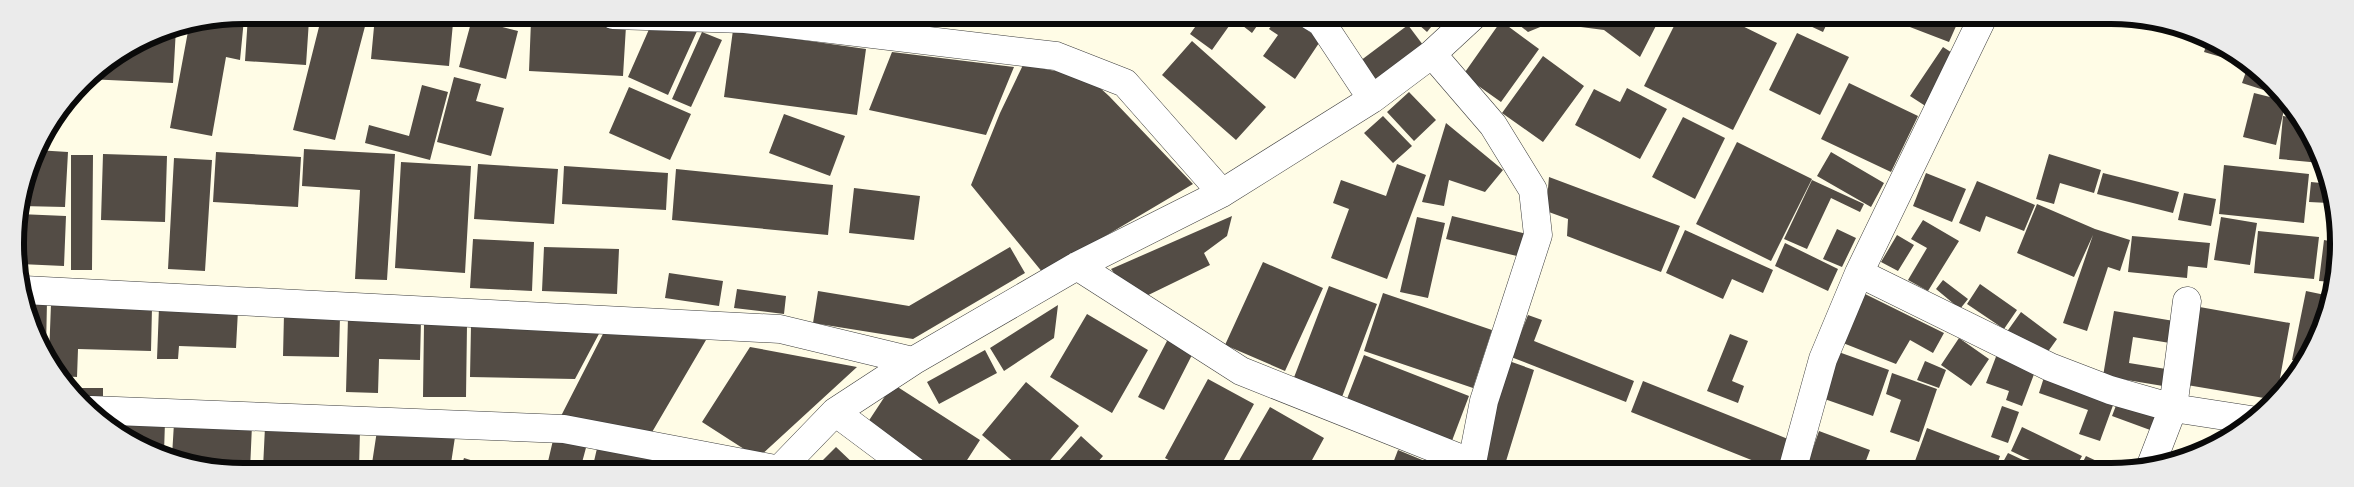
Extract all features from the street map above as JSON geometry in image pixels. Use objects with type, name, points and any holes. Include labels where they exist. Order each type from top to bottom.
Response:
[{"type":"street","points":[[787,24],[1056,56],[1125,83],[1222,193]]},
{"type":"street","points":[[1322,24],[1372,99]]},
{"type":"street","points":[[786,463],[835,412],[913,361],[1077,266],[1222,193],[1372,99],[1432,54],[1464,24]]},
{"type":"street","points":[[1794,463],[1823,359],[1859,273],[1980,24]]},
{"type":"street","points":[[1432,54],[1493,125],[1533,190],[1538,235],[1484,402],[1475,463]]},
{"type":"street","points":[[1077,266],[1241,371],[1464,463]]},
{"type":"street","points":[[1859,273],[2050,367],[2110,390],[2173,408],[2243,419]]},
{"type":"street","points":[[29,290],[780,328],[913,361]]},
{"type":"street","points":[[2153,459],[2173,408],[2187,302]]},
{"type":"street","points":[[101,410],[564,429],[742,463]]},
{"type":"street","points":[[835,412],[903,463]]},
{"type":"building","points":[[229,24],[244,24],[240,60],[226,57],[212,136],[170,128],[188,31]]},
{"type":"building","points":[[247,24],[309,24],[306,65],[245,61]]},
{"type":"building","points":[[320,24],[366,24],[335,140],[293,130]]},
{"type":"building","points":[[374,24],[453,24],[449,66],[371,59]]},
{"type":"building","points":[[471,24],[491,24],[518,31],[506,79],[459,67]]},
{"type":"building","points":[[531,24],[626,26],[623,76],[529,71]]},
{"type":"building","points":[[1197,24],[1230,24],[1212,50],[1190,34]]},
{"type":"building","points":[[1240,24],[1258,24],[1252,33]]},
{"type":"building","points":[[1273,24],[1298,24],[1321,40],[1295,79],[1263,56],[1278,35],[1269,29]]},
{"type":"building","points":[[1418,24],[1434,24],[1427,32]]},
{"type":"building","points":[[1499,24],[1505,24],[1539,49],[1501,102],[1463,75]]},
{"type":"building","points":[[1518,24],[1548,24],[1528,32]]},
{"type":"building","points":[[1558,24],[1657,24],[1640,57],[1604,30]]},
{"type":"building","points":[[1675,24],[1738,24],[1777,43],[1733,130],[1644,86]]},
{"type":"building","points":[[1806,24],[1827,24],[1823,32]]},
{"type":"building","points":[[1902,24],[1957,24],[1949,42]]},
{"type":"building","points":[[1408,25],[1423,45],[1376,81],[1360,61]]},
{"type":"building","points":[[650,27],[698,29],[668,95],[628,77]]},
{"type":"building","points":[[733,30],[866,49],[857,115],[724,97]]},
{"type":"building","points":[[702,32],[722,40],[691,107],[672,99]]},
{"type":"building","points":[[1797,33],[1849,57],[1820,115],[1769,90]]},
{"type":"building","points":[[176,34],[173,83],[97,79],[121,61],[146,46]]},
{"type":"building","points":[[1192,41],[1266,107],[1236,140],[1162,75]]},
{"type":"building","points":[[2206,45],[2231,60],[2204,52]]},
{"type":"building","points":[[1943,47],[1960,58],[1927,107],[1910,96]]},
{"type":"building","points":[[892,52],[1014,67],[986,135],[869,110]]},
{"type":"building","points":[[1543,56],[1584,86],[1543,142],[1502,113]]},
{"type":"building","points":[[1023,65],[1088,77],[1109,96],[1193,184],[1043,273],[971,185],[1000,113]]},
{"type":"building","points":[[2246,71],[2269,92],[2242,83]]},
{"type":"building","points":[[454,77],[481,84],[476,101],[504,108],[491,156],[437,142]]},
{"type":"building","points":[[1849,83],[1918,116],[1891,172],[1821,139]]},
{"type":"building","points":[[422,85],[448,92],[430,160],[365,143],[369,125],[409,136]]},
{"type":"building","points":[[629,87],[691,114],[670,160],[609,133]]},
{"type":"building","points":[[1627,88],[1667,109],[1640,159],[1575,125],[1594,89],[1620,102]]},
{"type":"building","points":[[1409,92],[1436,120],[1414,141],[1387,112]]},
{"type":"building","points":[[2254,93],[2275,98],[2284,109],[2276,145],[2243,137]]},
{"type":"building","points":[[784,114],[845,136],[830,176],[769,153]]},
{"type":"building","points":[[1383,116],[1412,146],[1393,163],[1364,133]]},
{"type":"building","points":[[2283,116],[2290,117],[2308,146],[2315,162],[2279,159]]},
{"type":"building","points":[[1683,117],[1725,138],[1695,199],[1652,177]]},
{"type":"building","points":[[1446,123],[1503,170],[1485,192],[1449,180],[1444,206],[1422,202]]},
{"type":"building","points":[[1737,142],[1812,179],[1771,261],[1696,224]]},
{"type":"building","points":[[304,149],[395,154],[387,280],[355,279],[360,190],[302,186]]},
{"type":"building","points":[[44,150],[68,152],[65,207],[27,206],[35,173]]},
{"type":"building","points":[[216,152],[301,157],[298,207],[213,202]]},
{"type":"building","points":[[1831,152],[1884,183],[1871,207],[1817,176]]},
{"type":"building","points":[[103,154],[167,156],[165,222],[101,220]]},
{"type":"building","points":[[2049,154],[2101,170],[2094,193],[2060,183],[2054,204],[2036,199]]},
{"type":"building","points":[[71,155],[93,155],[92,270],[71,270]]},
{"type":"building","points":[[174,158],[212,160],[205,271],[168,269]]},
{"type":"building","points":[[401,162],[471,166],[465,273],[395,268]]},
{"type":"building","points":[[478,164],[558,169],[554,224],[474,219]]},
{"type":"building","points":[[1397,164],[1426,175],[1387,279],[1331,258],[1349,209],[1333,203],[1341,180],[1386,196]]},
{"type":"building","points":[[2224,165],[2309,174],[2304,223],[2219,214]]},
{"type":"building","points":[[564,166],[668,173],[666,210],[562,204]]},
{"type":"building","points":[[676,169],[833,185],[828,235],[672,220]]},
{"type":"building","points":[[1926,173],[1966,189],[1952,222],[1913,206]]},
{"type":"building","points":[[2103,173],[2179,192],[2173,213],[2097,194]]},
{"type":"building","points":[[1549,177],[1680,226],[1661,272],[1567,236],[1568,219],[1546,211]]},
{"type":"building","points":[[1812,180],[1864,204],[1860,212],[1831,198],[1807,249],[1784,239]]},
{"type":"building","points":[[1977,181],[2035,205],[2024,231],[1986,216],[1980,232],[1959,223]]},
{"type":"building","points":[[2311,182],[2322,183],[2326,203],[2309,202]]},
{"type":"building","points":[[854,188],[920,196],[914,240],[849,233]]},
{"type":"building","points":[[2184,193],[2216,199],[2211,226],[2178,220]]},
{"type":"building","points":[[2037,204],[2095,229],[2130,240],[2120,271],[2108,267],[2087,331],[2063,323],[2093,235],[2074,277],[2017,253]]},
{"type":"building","points":[[26,214],[66,216],[64,266],[25,264],[24,229]]},
{"type":"building","points":[[2328,215],[2330,229],[2327,229]]},
{"type":"building","points":[[1232,216],[1227,236],[1204,253],[1210,265],[1136,301],[1111,269]]},
{"type":"building","points":[[1452,216],[1527,234],[1521,257],[1446,239]]},
{"type":"building","points":[[1417,217],[1445,223],[1428,298],[1400,292]]},
{"type":"building","points":[[2221,217],[2257,223],[2250,265],[2214,260]]},
{"type":"building","points":[[1923,220],[1959,241],[1928,291],[1908,280],[1927,248],[1911,239]]},
{"type":"building","points":[[1837,229],[1856,238],[1842,267],[1823,259]]},
{"type":"building","points":[[1685,230],[1773,270],[1763,293],[1732,279],[1723,299],[1666,273]]},
{"type":"building","points":[[2258,231],[2319,237],[2314,279],[2254,273]]},
{"type":"building","points":[[1897,235],[1914,245],[1898,271],[1881,262]]},
{"type":"building","points":[[2132,236],[2210,243],[2207,268],[2188,266],[2187,278],[2128,272]]},
{"type":"building","points":[[473,239],[534,242],[532,291],[470,288]]},
{"type":"building","points":[[2324,240],[2330,241],[2327,282],[2319,281]]},
{"type":"building","points":[[1785,243],[1838,269],[1828,291],[1775,266]]},
{"type":"building","points":[[544,247],[619,249],[617,294],[542,291]]},
{"type":"building","points":[[1010,247],[1025,273],[913,339],[813,323],[818,291],[909,306]]},
{"type":"building","points":[[1263,262],[1323,288],[1285,371],[1225,345]]},
{"type":"building","points":[[669,273],[723,281],[719,306],[665,298]]},
{"type":"building","points":[[1943,280],[1968,299],[1960,309],[1936,289]]},
{"type":"building","points":[[1980,284],[2017,310],[2004,329],[1967,304]]},
{"type":"building","points":[[1329,286],[1377,304],[1342,397],[1293,380]]},
{"type":"building","points":[[737,289],[786,296],[784,314],[734,308]]},
{"type":"building","points":[[2306,291],[2324,295],[2308,341],[2296,361],[2292,360]]},
{"type":"building","points":[[1383,293],[1492,330],[1473,388],[1364,351]]},
{"type":"building","points":[[1863,293],[1944,333],[1933,353],[1910,340],[1896,364],[1843,343]]},
{"type":"building","points":[[31,301],[47,301],[46,341]]},
{"type":"building","points":[[51,304],[152,307],[151,351],[78,349],[77,377],[69,376],[49,347]]},
{"type":"building","points":[[1058,305],[1054,338],[1004,371],[990,348]]},
{"type":"building","points":[[2194,306],[2290,323],[2279,385],[2267,398],[2181,384]]},
{"type":"building","points":[[159,307],[238,310],[236,348],[179,346],[178,359],[157,359]]},
{"type":"building","points":[[2114,311],[2174,321],[2170,343],[2133,337],[2129,363],[2166,369],[2163,386],[2103,376]]},
{"type":"building","points":[[2021,312],[2057,339],[2042,360],[2006,333]]},
{"type":"building","points":[[284,314],[340,316],[339,357],[283,356]]},
{"type":"building","points":[[1087,314],[1148,350],[1112,413],[1050,377]]},
{"type":"building","points":[[1528,315],[1542,320],[1534,341],[1634,381],[1626,402],[1511,357]]},
{"type":"building","points":[[348,317],[421,320],[420,360],[379,359],[378,393],[346,392]]},
{"type":"building","points":[[424,324],[467,325],[466,397],[423,397]]},
{"type":"building","points":[[471,326],[601,330],[575,379],[470,377]]},
{"type":"building","points":[[605,330],[706,340],[648,439],[561,416]]},
{"type":"building","points":[[1730,334],[1748,341],[1732,381],[1744,386],[1738,403],[1707,391]]},
{"type":"building","points":[[1959,338],[1989,359],[1971,386],[1941,365]]},
{"type":"building","points":[[1168,339],[1194,351],[1164,410],[1138,397]]},
{"type":"building","points":[[750,347],[857,367],[758,458],[702,422]]},
{"type":"building","points":[[985,350],[997,373],[939,404],[927,382]]},
{"type":"building","points":[[1833,350],[1889,370],[1873,416],[1816,396]]},
{"type":"building","points":[[1997,354],[2036,369],[2022,406],[2006,400],[2009,391],[1986,383]]},
{"type":"building","points":[[1364,355],[1469,396],[1450,446],[1345,404]]},
{"type":"building","points":[[1509,361],[1534,370],[1505,463],[1480,463]]},
{"type":"building","points":[[1925,361],[1946,370],[1939,388],[1917,380]]},
{"type":"building","points":[[2046,371],[2116,397],[2100,441],[2079,434],[2088,410],[2039,393]]},
{"type":"building","points":[[1892,373],[1937,389],[1919,442],[1890,432],[1901,400],[1886,394]]},
{"type":"building","points":[[1208,379],[1254,404],[1222,463],[1174,463],[1165,458]]},
{"type":"building","points":[[1643,381],[1798,443],[1784,463],[1759,463],[1631,412]]},
{"type":"building","points":[[1026,382],[1079,426],[1048,463],[1015,463],[982,435]]},
{"type":"building","points":[[893,384],[980,440],[965,463],[925,463],[866,425]]},
{"type":"building","points":[[78,388],[103,388],[103,403],[92,402]]},
{"type":"building","points":[[2120,395],[2168,413],[2161,434],[2112,416]]},
{"type":"building","points":[[2002,406],[2019,412],[2008,443],[1991,437]]},
{"type":"building","points":[[1270,407],[1324,438],[1310,463],[1238,463]]},
{"type":"building","points":[[112,419],[165,421],[164,449],[146,441]]},
{"type":"building","points":[[174,423],[252,425],[250,463],[229,463],[201,459],[172,452]]},
{"type":"building","points":[[378,424],[455,437],[451,463],[372,463]]},
{"type":"building","points":[[265,427],[360,429],[359,463],[263,463]]},
{"type":"building","points":[[2022,427],[2082,456],[2078,463],[2036,463],[2011,451]]},
{"type":"building","points":[[1927,428],[2000,456],[1998,463],[1921,463],[1915,461]]},
{"type":"building","points":[[1819,431],[1870,450],[1865,463],[1808,463]]},
{"type":"building","points":[[554,436],[587,444],[582,463],[548,463]]},
{"type":"building","points":[[1081,436],[1103,456],[1097,463],[1057,463]]},
{"type":"building","points":[[598,444],[657,457],[656,463],[594,463]]},
{"type":"building","points":[[836,447],[853,463],[820,463]]},
{"type":"building","points":[[1398,450],[1430,463],[1393,463]]},
{"type":"building","points":[[2008,453],[2029,463],[2002,463]]},
{"type":"building","points":[[2086,456],[2101,463],[2082,463]]},
{"type":"building","points":[[464,458],[480,463],[462,463]]}]
